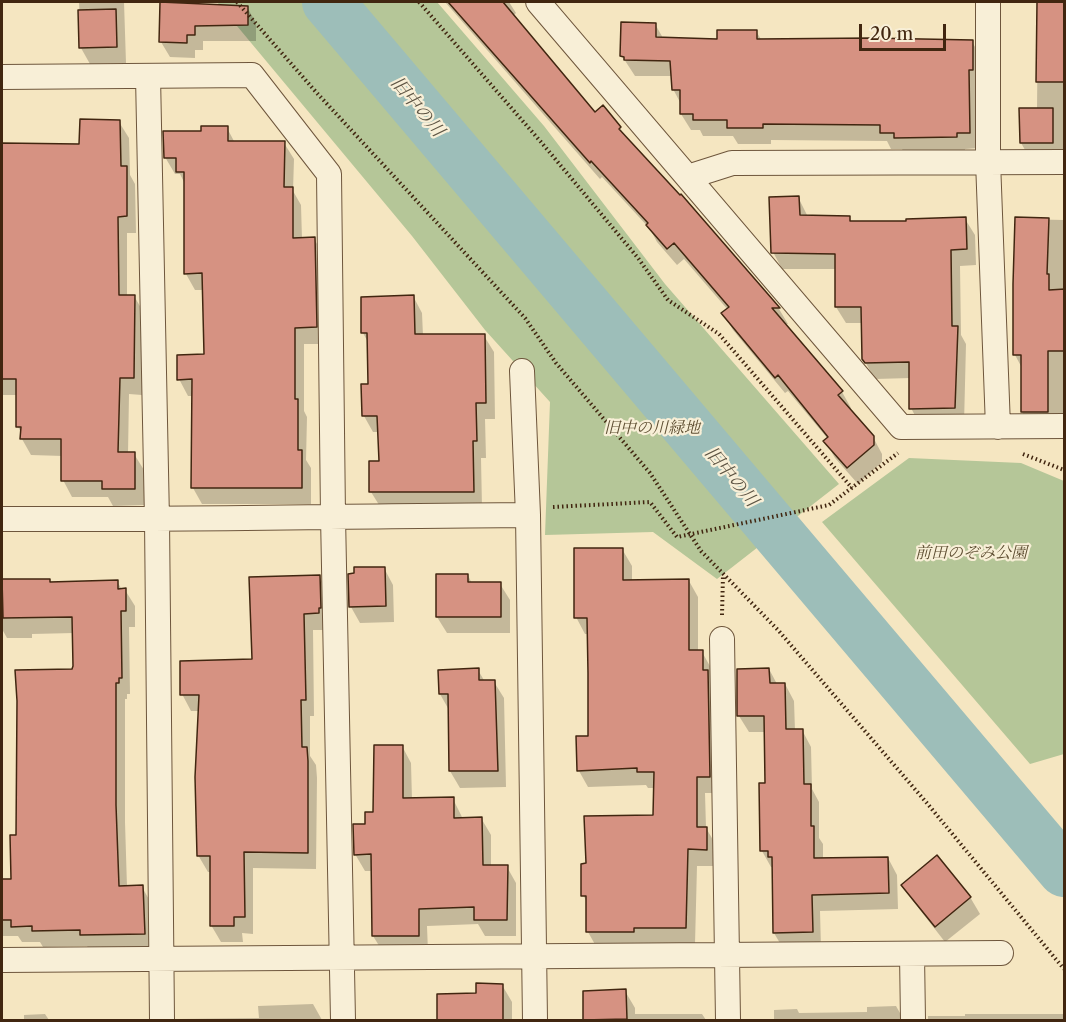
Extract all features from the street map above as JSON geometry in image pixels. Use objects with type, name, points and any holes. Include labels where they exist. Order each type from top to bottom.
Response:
[{"type":"street","points":[[543,2],[901,428],[1065,426]]},
{"type":"street","points":[[987,2],[988,161],[998,427]]},
{"type":"street","points":[[2,77],[252,75],[329,174],[343,1020]]},
{"type":"street","points":[[148,76],[157,520],[162,1020]]},
{"type":"street","points":[[688,177],[732,163],[1065,162]]},
{"type":"street","points":[[522,371],[538,511],[535,1020]]},
{"type":"street","points":[[2,519],[157,520],[538,511]]},
{"type":"street","points":[[722,639],[728,1020]]},
{"type":"street","points":[[2,960],[1001,953]]},
{"type":"street","points":[[912,955],[913,1020]]},
{"type":"path","points":[[237,2],[316,92],[525,318],[556,363],[650,473],[701,551],[778,630],[927,802],[1065,969]]},
{"type":"path","points":[[419,2],[549,151],[638,258],[668,300],[719,334],[852,488]]},
{"type":"path","points":[[538,511],[650,502],[677,537],[829,505],[903,449]]},
{"type":"path","points":[[1014,451],[1065,470]]},
{"type":"path","points":[[722,639],[723,574]]},
{"type":"green space","name":"旧中の川緑地","points":[[217,2],[437,2],[544,126],[665,284],[839,484],[717,579],[653,532],[545,535],[550,402],[485,330],[412,236]]},
{"type":"green space","name":"前田のぞみ公園","points":[[909,458],[1021,463],[1064,481],[1064,754],[1030,764],[822,522]]},
{"type":"building","points":[[160,2],[248,6],[248,25],[195,26],[195,35],[187,35],[187,43],[159,42]]},
{"type":"building","points":[[448,2],[503,2],[595,112],[603,105],[621,127],[619,129],[681,194],[780,308],[772,308],[843,391],[838,395],[874,436],[874,445],[847,468],[823,441],[828,437],[778,375],[775,378],[721,313],[729,307],[674,243],[667,249],[646,225],[648,223],[591,161],[590,163]]},
{"type":"building","points":[[1037,2],[1065,2],[1065,82],[1036,82]]},
{"type":"building","points":[[116,9],[117,47],[79,48],[78,10]]},
{"type":"building","points":[[621,22],[656,23],[656,37],[717,39],[717,30],[757,30],[757,39],[973,40],[973,70],[969,70],[970,133],[957,133],[957,137],[894,138],[894,133],[880,133],[880,125],[763,124],[763,128],[727,128],[727,120],[693,120],[693,114],[680,114],[680,90],[672,90],[670,61],[624,60],[624,57],[620,56]]},
{"type":"building","points":[[1019,108],[1053,108],[1053,143],[1020,143]]},
{"type":"building","points":[[80,119],[120,120],[121,166],[127,166],[127,216],[118,217],[119,295],[135,295],[134,378],[120,378],[118,452],[135,452],[135,489],[102,489],[102,481],[61,481],[61,439],[20,439],[21,427],[16,427],[16,379],[2,379],[2,143],[79,144]]},
{"type":"building","points":[[201,126],[228,126],[228,141],[285,141],[284,187],[293,187],[293,238],[315,237],[317,327],[295,328],[295,399],[298,399],[298,450],[302,450],[302,488],[191,488],[192,379],[177,380],[177,355],[204,354],[202,273],[184,274],[184,172],[176,172],[176,158],[164,158],[163,131],[201,131]]},
{"type":"building","points":[[799,196],[800,215],[850,216],[850,221],[906,221],[906,219],[966,217],[967,249],[951,250],[952,326],[958,326],[955,408],[909,409],[909,362],[865,363],[862,359],[861,307],[835,307],[835,254],[771,253],[769,197]]},
{"type":"building","points":[[1015,217],[1049,218],[1047,274],[1049,274],[1049,290],[1065,289],[1065,351],[1048,351],[1048,412],[1021,412],[1021,355],[1013,355]]},
{"type":"building","points":[[414,295],[415,334],[485,334],[486,403],[476,403],[477,441],[473,441],[474,492],[369,492],[369,461],[379,461],[377,416],[362,416],[361,384],[368,384],[367,333],[361,333],[361,297]]},
{"type":"building","points":[[574,548],[623,548],[623,580],[689,579],[689,650],[703,650],[703,670],[708,670],[710,777],[697,777],[697,827],[707,827],[707,850],[688,849],[686,928],[634,928],[634,932],[586,932],[586,896],[581,896],[581,864],[586,863],[584,816],[653,815],[654,772],[637,772],[637,768],[577,771],[576,736],[588,736],[588,673],[587,618],[574,618]]},
{"type":"building","points":[[354,567],[385,567],[386,606],[349,607],[348,574],[354,573]]},
{"type":"building","points":[[436,574],[468,574],[468,582],[501,582],[501,617],[436,617]]},
{"type":"building","points":[[320,575],[321,608],[319,608],[319,613],[304,614],[306,700],[301,700],[302,747],[307,747],[308,761],[308,853],[244,852],[245,917],[234,917],[234,926],[210,926],[210,856],[197,856],[195,777],[199,695],[180,695],[180,661],[252,659],[249,577]]},
{"type":"building","points":[[2,579],[50,579],[50,582],[118,580],[118,589],[126,588],[126,611],[121,611],[122,678],[119,678],[119,683],[116,683],[116,805],[119,886],[143,885],[145,934],[80,935],[80,930],[32,931],[32,926],[11,927],[11,920],[2,920],[2,879],[11,879],[10,835],[16,835],[17,701],[15,670],[72,669],[73,666],[72,617],[3,618]]},
{"type":"building","points":[[479,668],[479,680],[495,680],[498,771],[449,771],[448,694],[439,694],[438,670]]},
{"type":"building","points":[[769,668],[770,683],[785,683],[786,729],[803,729],[804,784],[811,784],[814,858],[888,857],[889,893],[812,895],[813,932],[773,933],[772,857],[768,857],[768,851],[760,851],[759,783],[765,783],[764,716],[737,716],[737,669]]},
{"type":"building","points":[[374,745],[403,745],[403,798],[454,797],[454,818],[482,817],[483,865],[508,865],[507,920],[474,920],[474,907],[419,909],[419,936],[372,936],[371,854],[354,855],[353,824],[365,824],[365,812],[373,812]]},
{"type":"building","points":[[937,855],[971,897],[935,927],[901,885]]},
{"type":"building","points":[[476,983],[503,984],[503,1020],[437,1020],[437,994],[476,993]]},
{"type":"building","points":[[626,989],[627,1019],[583,1020],[583,991]]},
{"type":"waterway","name":"旧中の川","points":[[328,2],[1064,871]]}]
